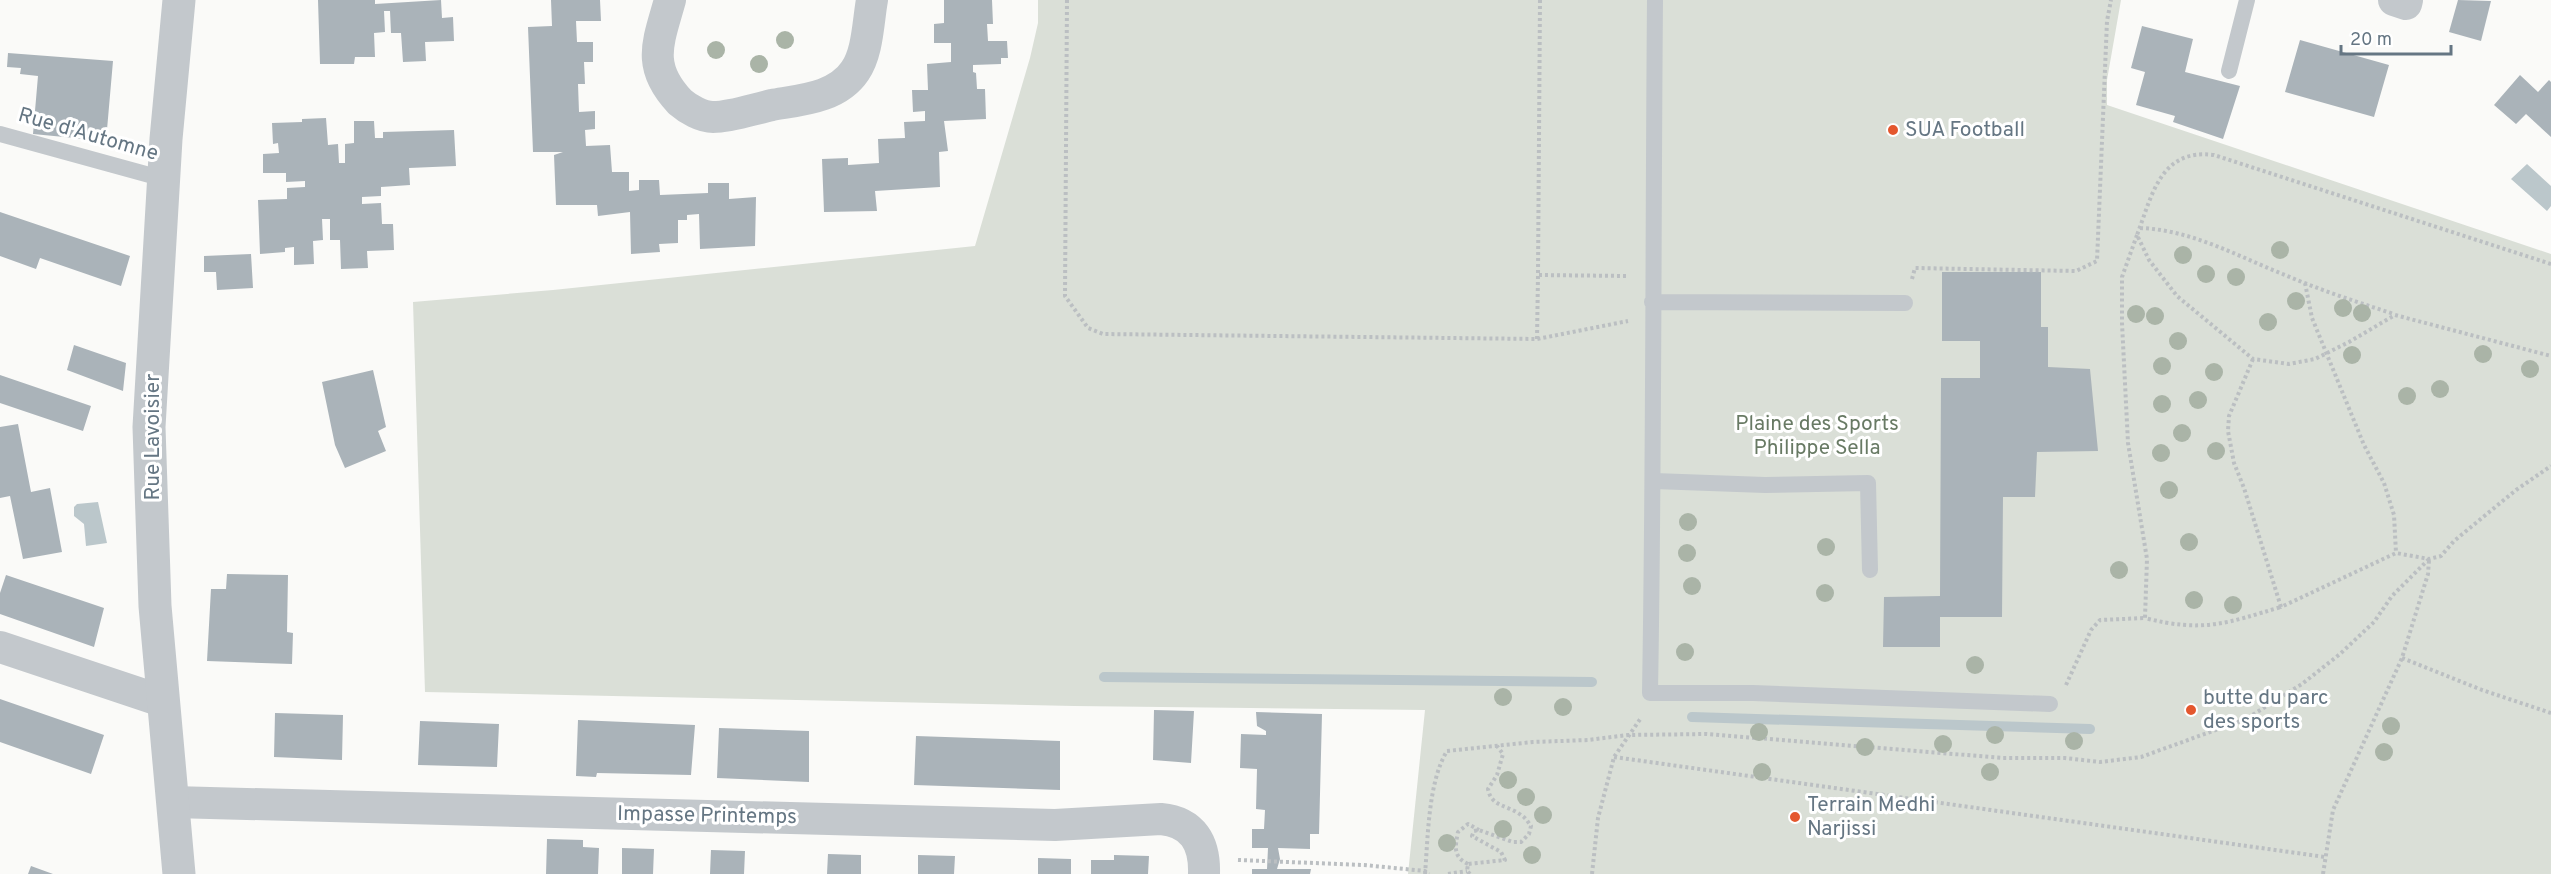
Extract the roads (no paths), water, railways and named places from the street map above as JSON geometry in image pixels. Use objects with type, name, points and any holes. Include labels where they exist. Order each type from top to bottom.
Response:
[{"type":"street","name":"Rue Lavoisier","points":[[179,0],[164,179],[149,427],[155,606],[179,874]]},
{"type":"street","points":[[670,0],[660,38],[657,62],[666,87],[685,107],[712,117],[819,96],[837,87],[855,71],[864,46],[872,0]]},
{"type":"street","points":[[2394,0],[2406,4],[2407,0]]},
{"type":"street","points":[[0,647],[162,701]]},
{"type":"street","name":"Impasse Printemps","points":[[172,802],[1056,825],[1178,820],[1192,831],[1204,867]]},
{"type":"lane","points":[[1655,0],[1652,276],[1654,481],[1650,693],[1753,693],[2050,704]]},
{"type":"lane","points":[[2229,71],[2247,0]]},
{"type":"lane","name":"Rue d'Automne","points":[[0,134],[164,179]]},
{"type":"lane","points":[[1652,303],[1905,303]]},
{"type":"lane","points":[[1654,481],[1765,485],[1868,483],[1870,570]]},
{"type":"waterway","points":[[1104,677],[1592,682]]},
{"type":"waterway","points":[[1692,717],[2090,729]]},
{"type":"place","name":"SUA Football","points":[[1893,130]]},
{"type":"place","name":"butte du parc des sports","points":[[2191,710]]},
{"type":"place","name":"Terrain Medhi Narjissi","points":[[1795,817]]},
{"type":"park label","name":"Plaine des Sports Philippe Sella","points":[[1817,436]]}]
